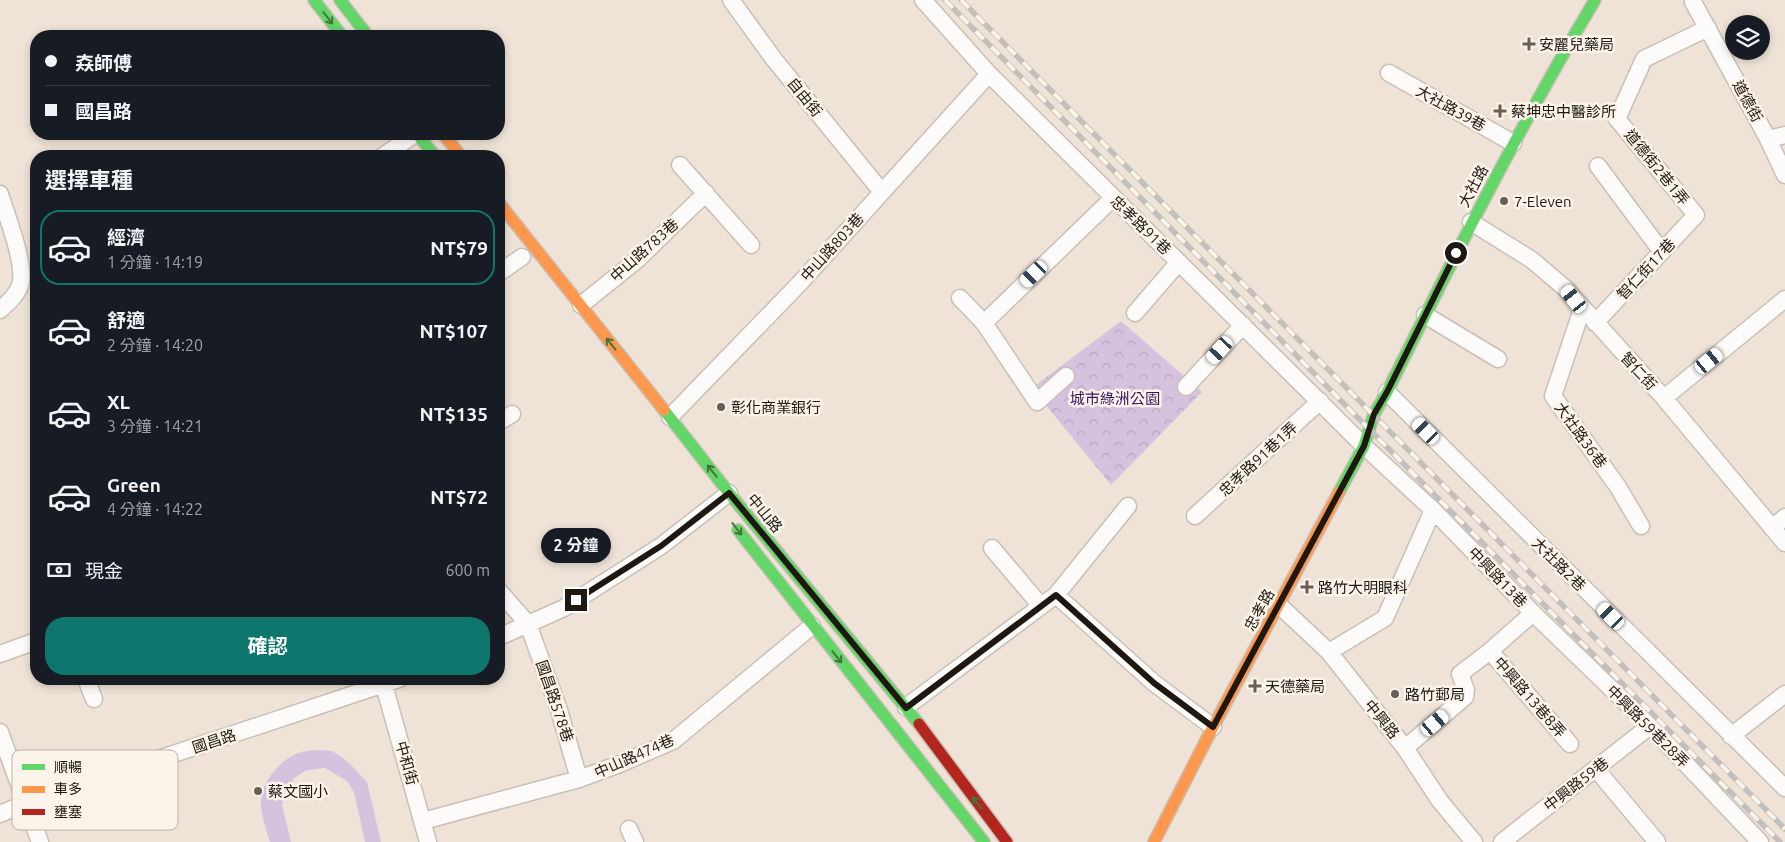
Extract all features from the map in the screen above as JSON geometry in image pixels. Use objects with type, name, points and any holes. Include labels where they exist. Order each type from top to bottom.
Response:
[{"type":"main road","points":[[314,0],[337,30]]},
{"type":"main road","points":[[340,0],[363,30]]},
{"type":"main road","name":"大社路","points":[[1387,392],[1471,222],[1558,60],[1595,0]]},
{"type":"main road","points":[[421,140],[430,150]]},
{"type":"main road","points":[[448,140],[456,150]]},
{"type":"main road","name":"中山路","points":[[505,210],[670,417],[719,499],[906,708],[1007,842]]},
{"type":"main road","name":"忠孝路","points":[[1154,842],[1213,727],[1364,446],[1374,414],[1387,392]]},
{"type":"main road","name":"中山路","points":[[734,524],[812,626],[984,842]]},
{"type":"street","name":"自由街","points":[[731,0],[773,58],[882,192]]},
{"type":"street","name":"忠孝路91巷","points":[[922,0],[989,74],[1364,446]]},
{"type":"street","name":"道德街","points":[[1695,1],[1768,138],[1785,175]]},
{"type":"street","name":"道德街2巷1弄","points":[[1696,215],[1617,119],[1644,59],[1708,28]]},
{"type":"street","name":"大社路39巷","points":[[1389,73],[1513,143]]},
{"type":"street","name":"中山路803巷","points":[[670,417],[798,284],[989,74]]},
{"type":"street","points":[[1768,138],[1785,135]]},
{"type":"street","points":[[392,150],[407,140]]},
{"type":"street","points":[[680,165],[752,245]]},
{"type":"street","points":[[1598,166],[1662,252]]},
{"type":"street","name":"中山路783巷","points":[[581,305],[638,259],[706,193]]},
{"type":"street","points":[[0,194],[20,262],[21,284],[10,302],[0,310]]},
{"type":"street","points":[[984,323],[1113,198]]},
{"type":"street","name":"智仁街17巷","points":[[1595,323],[1696,215]]},
{"type":"street","name":"智仁街","points":[[1471,222],[1532,260],[1566,289],[1664,398],[1785,543]]},
{"type":"street","points":[[505,269],[522,257]]},
{"type":"street","points":[[1134,313],[1178,262]]},
{"type":"street","points":[[960,298],[984,323],[1037,402],[1066,376]]},
{"type":"street","points":[[1664,398],[1785,299]]},
{"type":"street","name":"大社路36巷","points":[[1582,309],[1553,396],[1618,487],[1641,526]]},
{"type":"street","points":[[1425,315],[1498,359]]},
{"type":"street","points":[[1186,387],[1243,325]]},
{"type":"street","name":"大社路2巷","points":[[1387,392],[1785,788]]},
{"type":"street","name":"忠孝路91巷1弄","points":[[1195,516],[1320,401]]},
{"type":"street","name":"中興路13巷","points":[[1364,446],[1433,510],[1533,613],[1490,651],[1460,674],[1466,690],[1465,697],[1406,748]]},
{"type":"street","points":[[505,634],[564,608],[661,546],[719,499]]},
{"type":"street","points":[[906,708],[1056,595],[1128,506]]},
{"type":"street","points":[[1329,652],[1385,618],[1433,510]]},
{"type":"street","points":[[1772,528],[1785,516]]},
{"type":"street","points":[[992,548],[1041,606]]},
{"type":"street","points":[[1056,595],[1154,683],[1213,727]]},
{"type":"street","points":[[505,598],[528,624]]},
{"type":"street","name":"中興路","points":[[1279,605],[1329,652],[1406,748],[1440,801],[1474,842]]},
{"type":"street","name":"中興路59巷28弄","points":[[1533,613],[1650,726],[1760,842]]},
{"type":"street","name":"國昌路578巷","points":[[528,624],[560,710],[579,779]]},
{"type":"street","name":"中山路474巷","points":[[423,821],[579,779],[673,741],[812,626]]},
{"type":"street","points":[[0,654],[30,643]]},
{"type":"street","name":"中興路13巷8弄","points":[[1490,651],[1570,744]]},
{"type":"street","points":[[90,685],[94,699]]},
{"type":"street","name":"國昌路","points":[[178,753],[383,685]]},
{"type":"street","name":"中和街","points":[[393,685],[428,842]]},
{"type":"street","points":[[1731,736],[1785,694]]},
{"type":"street","name":"中興路59巷","points":[[1502,842],[1650,726]]},
{"type":"street","points":[[0,732],[12,765]]},
{"type":"street","points":[[1596,769],[1657,842]]},
{"type":"street","name":"國昌路","points":[[0,814],[12,809]]},
{"type":"street","points":[[36,830],[40,842]]},
{"type":"green space","name":"城市綠洲公園","points":[[1121,321],[1202,392],[1111,485],[1032,388]]},
{"type":"green space","points":[[332,751],[340,756],[367,782],[381,842],[365,842],[354,792],[347,781],[325,768],[307,770],[294,778],[286,792],[282,805],[291,842],[270,842],[261,807],[261,799],[266,783],[276,769],[289,758],[302,752]]},
{"type":"railway","points":[[945,0],[1780,842]]},
{"type":"railway","points":[[961,0],[1785,829]]},
{"type":"traffic: fast","points":[[314,0],[337,30]]},
{"type":"traffic: fast","points":[[340,0],[363,30]]},
{"type":"traffic: fast","points":[[1339,492],[1364,446],[1374,414],[1387,392],[1487,194],[1595,0]]},
{"type":"traffic: fast","points":[[422,140],[430,150]]},
{"type":"traffic: fast","points":[[664,410],[729,493],[919,724]]},
{"type":"traffic: fast","points":[[738,530],[984,842]]},
{"type":"traffic: slow","points":[[448,140],[456,150]]},
{"type":"traffic: slow","points":[[505,211],[664,410]]},
{"type":"traffic: slow","points":[[1154,842],[1213,727],[1339,492]]},
{"type":"traffic: jam","points":[[919,724],[1007,842]]},
{"type":"place","name":"安麗兒藥局","points":[[1529,44]]},
{"type":"place","name":"蔡坤忠中醫診所","points":[[1500,111]]},
{"type":"place","name":"7-Eleven","points":[[1504,201]]},
{"type":"place","name":"彰化商業銀行","points":[[721,407]]},
{"type":"place","name":"路竹大明眼科","points":[[1307,587]]},
{"type":"place","name":"天德藥局","points":[[1255,686]]},
{"type":"place","name":"路竹郵局","points":[[1395,694]]},
{"type":"place","name":"蔡文國小","points":[[258,791]]},
{"type":"route","points":[[576,600],[661,546],[729,493],[906,708],[1056,595],[1154,683],[1213,727],[1364,446],[1374,414],[1387,392],[1456,253]]}]
